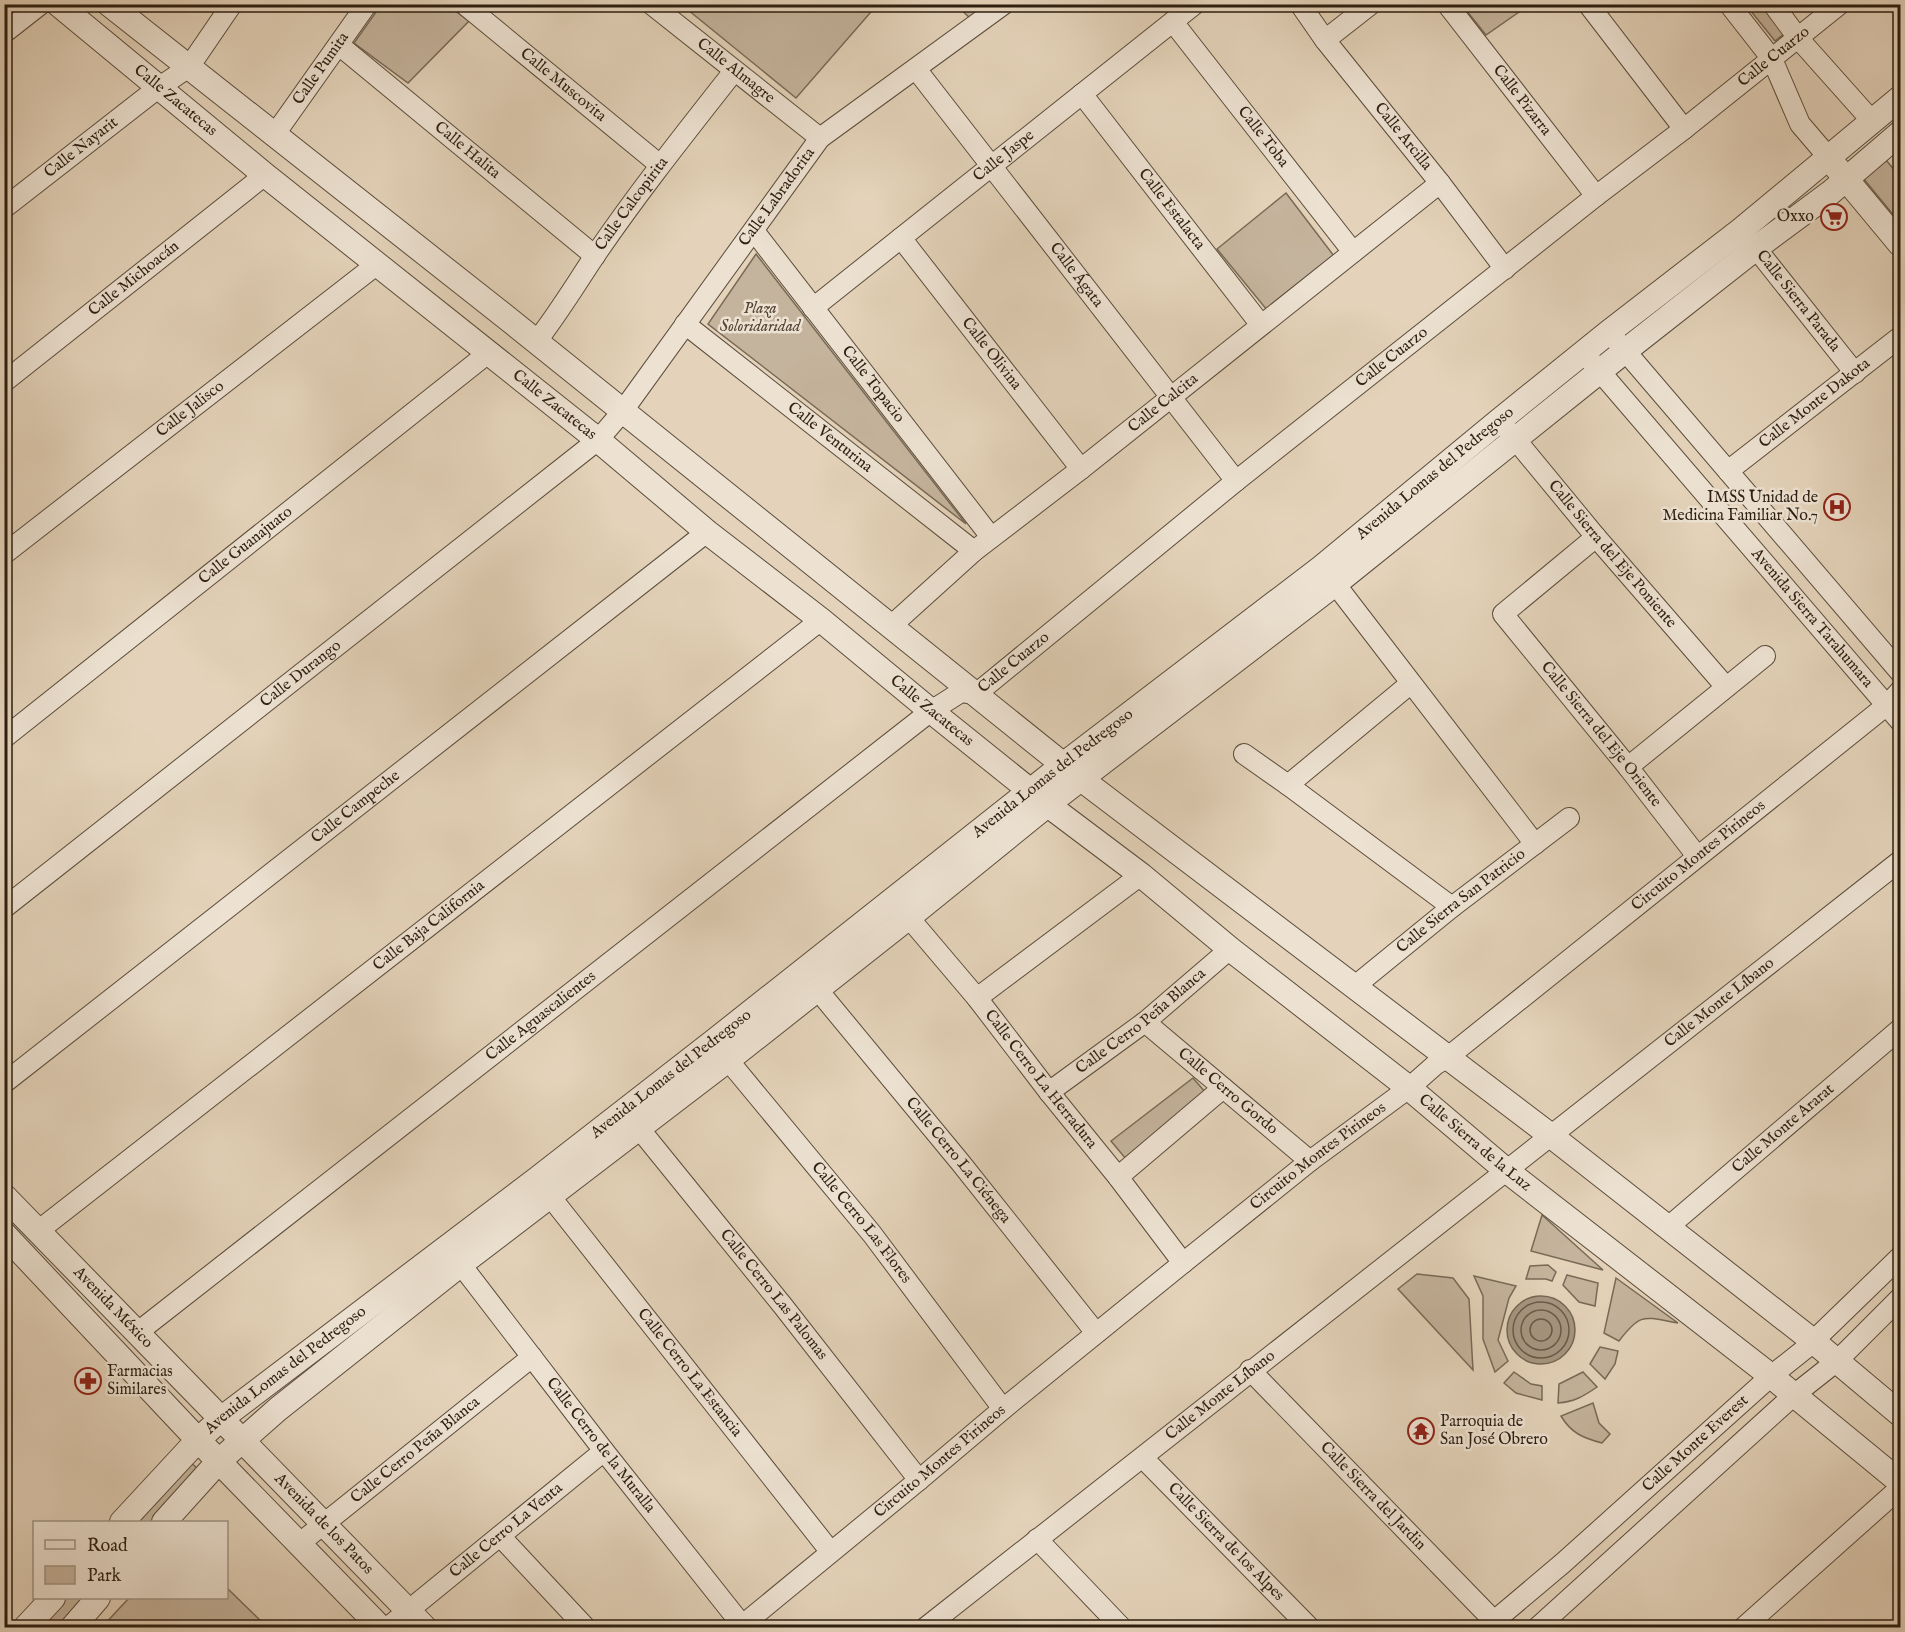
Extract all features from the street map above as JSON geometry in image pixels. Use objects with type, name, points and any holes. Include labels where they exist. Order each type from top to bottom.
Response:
[{"type":"street","points":[[4,33],[41,4]]},
{"type":"street","name":"Calle Zacatecas","points":[[58,4],[265,176],[487,354],[611,426],[891,626],[968,693],[1072,772]]},
{"type":"street","name":"Calle Zacatecas","points":[[109,4],[536,342],[707,532],[937,707],[1044,794]]},
{"type":"street","points":[[189,67],[232,4]]},
{"type":"street","name":"Calle Pumita","points":[[275,134],[367,4]]},
{"type":"street","name":"Calle Muscovita","points":[[464,4],[660,165]]},
{"type":"street","name":"Calle Almagre","points":[[651,4],[820,138]]},
{"type":"street","name":"Calle Labradorita","points":[[611,426],[820,138],[1004,4]]},
{"type":"street","name":"Calle Jaspe","points":[[813,308],[1195,4]]},
{"type":"street","name":"Calle Arcilla","points":[[1300,4],[1325,40],[1440,183],[1505,269]]},
{"type":"street","points":[[1325,40],[1371,4]]},
{"type":"street","name":"Calle Pizarra","points":[[1447,4],[1596,196]]},
{"type":"street","points":[[1588,4],[1684,129]]},
{"type":"street","points":[[1729,4],[1772,59],[1800,124],[1900,244]]},
{"type":"street","points":[[1773,4],[1798,38],[1872,121],[1897,143]]},
{"type":"street","name":"Calle Cuarzo","points":[[937,707],[968,693],[1840,4]]},
{"type":"street","name":"Calle Toba","points":[[1173,22],[1353,252]]},
{"type":"street","name":"Calle Halita","points":[[339,45],[595,256]]},
{"type":"street","name":"Calle Nayarit","points":[[4,208],[158,88],[189,67]]},
{"type":"street","name":"Calle Ágata","points":[[916,69],[1236,481]]},
{"type":"street","name":"Calle Calcopirita","points":[[536,342],[660,165],[734,70]]},
{"type":"street","name":"Calle Estalacta","points":[[1082,94],[1261,325]]},
{"type":"street","name":"Avenida Lomas del Pedregoso","points":[[123,1521],[198,1440],[222,1419],[454,1256],[902,909],[1072,772],[1328,576],[1515,440],[1600,372],[1749,239],[1829,158],[1900,98]]},
{"type":"street","name":"Avenida Lomas del Pedregoso","points":[[1328,576],[1500,420],[1583,352],[1749,239],[1847,179],[1897,143]]},
{"type":"street","name":"Calle Michoacán","points":[[4,382],[265,176]]},
{"type":"street","name":"Calle Calcita","points":[[891,626],[974,551],[1171,398],[1440,183]]},
{"type":"street","name":"Calle Topacio","points":[[754,231],[992,537]]},
{"type":"street","name":"Calle Olivina","points":[[901,238],[1081,469]]},
{"type":"street","name":"Calle Sierra Parada","points":[[1749,239],[1856,373]]},
{"type":"street","name":"Calle Jalisco","points":[[4,554],[376,265]]},
{"type":"street","name":"Calle Venturina","points":[[685,324],[974,551]]},
{"type":"street","name":"Avenida Sierra Tarahumara","points":[[1610,332],[1900,672]]},
{"type":"street","name":"Calle Monte Dakota","points":[[1728,471],[1900,337]]},
{"type":"street","name":"Avenida Sierra Tarahumara","points":[[1583,352],[1894,698],[1900,721]]},
{"type":"street","name":"Calle Guanajuato","points":[[4,738],[487,354]]},
{"type":"street","name":"Calle Sierra del Eje Poniente","points":[[1500,420],[1596,537],[1725,687]]},
{"type":"street","name":"Calle Durango","points":[[4,908],[611,426]]},
{"type":"street","name":"Calle Campeche","points":[[4,1083],[707,532]]},
{"type":"street","name":"Calle Sierra del Eje Oriente","points":[[1596,537],[1503,614],[1628,767],[1697,856]]},
{"type":"street","points":[[1328,576],[1535,844]]},
{"type":"street","name":"Calle Baja California","points":[[38,1231],[820,620]]},
{"type":"street","points":[[1628,767],[1765,656]]},
{"type":"street","points":[[1288,785],[1410,684]]},
{"type":"street","name":"Circuito Montes Pirineos","points":[[740,1626],[919,1480],[1003,1408],[1183,1263],[1310,1161],[1413,1085],[1894,698]]},
{"type":"street","name":"Calle Aguascalientes","points":[[138,1332],[937,707]]},
{"type":"street","points":[[1244,754],[1452,907]]},
{"type":"street","points":[[1072,772],[1355,986],[1441,1061],[1667,1228],[1809,1345],[1830,1366],[1900,1414]]},
{"type":"street","name":"Calle Sierra de la Luz","points":[[1044,794],[1230,949],[1413,1085],[1511,1167],[1776,1372],[1900,1482]]},
{"type":"street","name":"Calle Sierra San Patricio","points":[[1355,986],[1452,907],[1569,818]]},
{"type":"street","name":"Calle Monte Líbano","points":[[925,1628],[1143,1458],[1250,1370],[1900,861]]},
{"type":"street","points":[[977,998],[1141,875]]},
{"type":"street","name":"Avenida Lomas del Pedregoso","points":[[720,1051],[818,989],[902,909]]},
{"type":"street","name":"Calle Cerro La Herradura","points":[[902,909],[977,998],[1183,1263]]},
{"type":"street","name":"Calle Cerro Peña Blanca","points":[[1049,1092],[1145,1022],[1230,949]]},
{"type":"street","name":"Calle Cerro La Ciénega","points":[[818,989],[1096,1333]]},
{"type":"street","name":"Calle Cerro Gordo","points":[[1145,1022],[1310,1161]]},
{"type":"street","name":"Calle Monte Ararat","points":[[1667,1228],[1900,1029]]},
{"type":"street","name":"Calle Cerro Las Flores","points":[[720,1051],[872,1234],[1003,1408]]},
{"type":"street","points":[[1118,1177],[1223,1088]]},
{"type":"street","name":"Calle Cerro Las Palomas","points":[[632,1119],[783,1306],[919,1480]]},
{"type":"street","name":"Calle Cerro La Estancia","points":[[544,1187],[830,1551]]},
{"type":"street","name":"Avenida México","points":[[4,1196],[222,1419]]},
{"type":"street","name":"Avenida México","points":[[4,1234],[198,1440]]},
{"type":"street","name":"Avenida Lomas del Pedregoso","points":[[165,1521],[219,1461],[243,1439],[454,1256]]},
{"type":"street","name":"Calle Cerro de la Muralla","points":[[454,1256],[740,1626]]},
{"type":"street","name":"Calle Monte Everest","points":[[1490,1624],[1563,1563],[1809,1345],[1900,1257]]},
{"type":"street","name":"Calle Monte Everest","points":[[1537,1628],[1830,1366],[1900,1298]]},
{"type":"street","name":"Calle Cerro Peña Blanca","points":[[300,1543],[532,1357]]},
{"type":"street","name":"Calle Sierra del Jardin","points":[[1250,1370],[1490,1624]]},
{"type":"street","name":"Avenida de los Patos","points":[[222,1419],[417,1619]]},
{"type":"street","name":"Avenida de los Patos","points":[[198,1440],[381,1628]]},
{"type":"street","name":"Calle Cerro La Venta","points":[[387,1628],[417,1619],[500,1536],[604,1451]]},
{"type":"street","name":"Calle Sierra de los Alpes","points":[[1143,1458],[1310,1628]]},
{"type":"street","points":[[1743,1628],[1900,1488]]},
{"type":"street","points":[[500,1536],[586,1628]]},
{"type":"street","points":[[1037,1539],[1122,1628]]},
{"type":"street","points":[[1563,1563],[1584,1586]]},
{"type":"street","points":[[25,1628],[52,1599]]},
{"type":"street","points":[[72,1628],[97,1599]]},
{"type":"green space","points":[[381,5],[447,5],[469,21],[408,83],[354,43]]},
{"type":"green space","points":[[682,5],[877,5],[796,98]]},
{"type":"green space","points":[[956,5],[988,5],[970,18]]},
{"type":"green space","points":[[1462,5],[1529,5],[1486,35]]},
{"type":"green space","points":[[1746,5],[1766,5],[1788,31],[1775,41]]},
{"type":"green space","points":[[1886,160],[1900,177],[1900,223],[1863,178]]},
{"type":"green space","points":[[1286,193],[1334,256],[1267,310],[1217,249]]},
{"type":"green space","name":"Plaza Soloridaridad","points":[[756,254],[966,524],[708,324]]},
{"type":"green space","points":[[1193,1078],[1206,1093],[1126,1159],[1111,1141]]},
{"type":"green space","points":[[1542,1215],[1603,1270],[1531,1251]]},
{"type":"green space","points":[[1548,1265],[1556,1272],[1552,1281],[1526,1279],[1530,1266]]},
{"type":"green space","points":[[1417,1274],[1453,1278],[1469,1299],[1473,1370],[1398,1289]]},
{"type":"green space","points":[[1567,1275],[1598,1283],[1595,1306],[1579,1302],[1563,1285]]},
{"type":"green space","points":[[1474,1276],[1516,1286],[1509,1298],[1498,1340],[1508,1361],[1495,1372],[1483,1339],[1483,1296]]},
{"type":"green space","points":[[1616,1278],[1678,1323],[1644,1319],[1633,1325],[1619,1341],[1604,1333]]},
{"type":"green space","points":[[1600,1347],[1618,1351],[1615,1364],[1605,1379],[1590,1364]]},
{"type":"green space","points":[[1514,1372],[1531,1384],[1542,1386],[1542,1400],[1516,1393],[1504,1383]]},
{"type":"green space","points":[[1583,1372],[1597,1387],[1579,1398],[1558,1403],[1559,1384]]},
{"type":"green space","points":[[1593,1403],[1599,1423],[1610,1434],[1602,1443],[1578,1434],[1561,1416]]},
{"type":"green space","points":[[189,1461],[197,1468],[152,1521],[134,1521]]},
{"type":"green space","points":[[228,1589],[267,1627],[102,1627],[128,1599],[228,1599]]},
{"type":"green space","points":[[65,1599],[86,1599],[61,1627],[40,1628]]},
{"type":"water","points":[[1541,1296],[1554,1299],[1565,1306],[1572,1317],[1575,1330],[1572,1343],[1565,1354],[1554,1361],[1541,1364],[1528,1361],[1517,1354],[1510,1343],[1507,1330],[1510,1317],[1517,1306],[1528,1299]]},
{"type":"place","name":"Oxxo","points":[[1834,217]]},
{"type":"place","name":"IMSS Unidad de Medicina Familiar No.7","points":[[1837,507]]},
{"type":"place","name":"Farmacias Similares","points":[[88,1381]]},
{"type":"place","name":"Parroquia de San José Obrero","points":[[1421,1431]]}]
